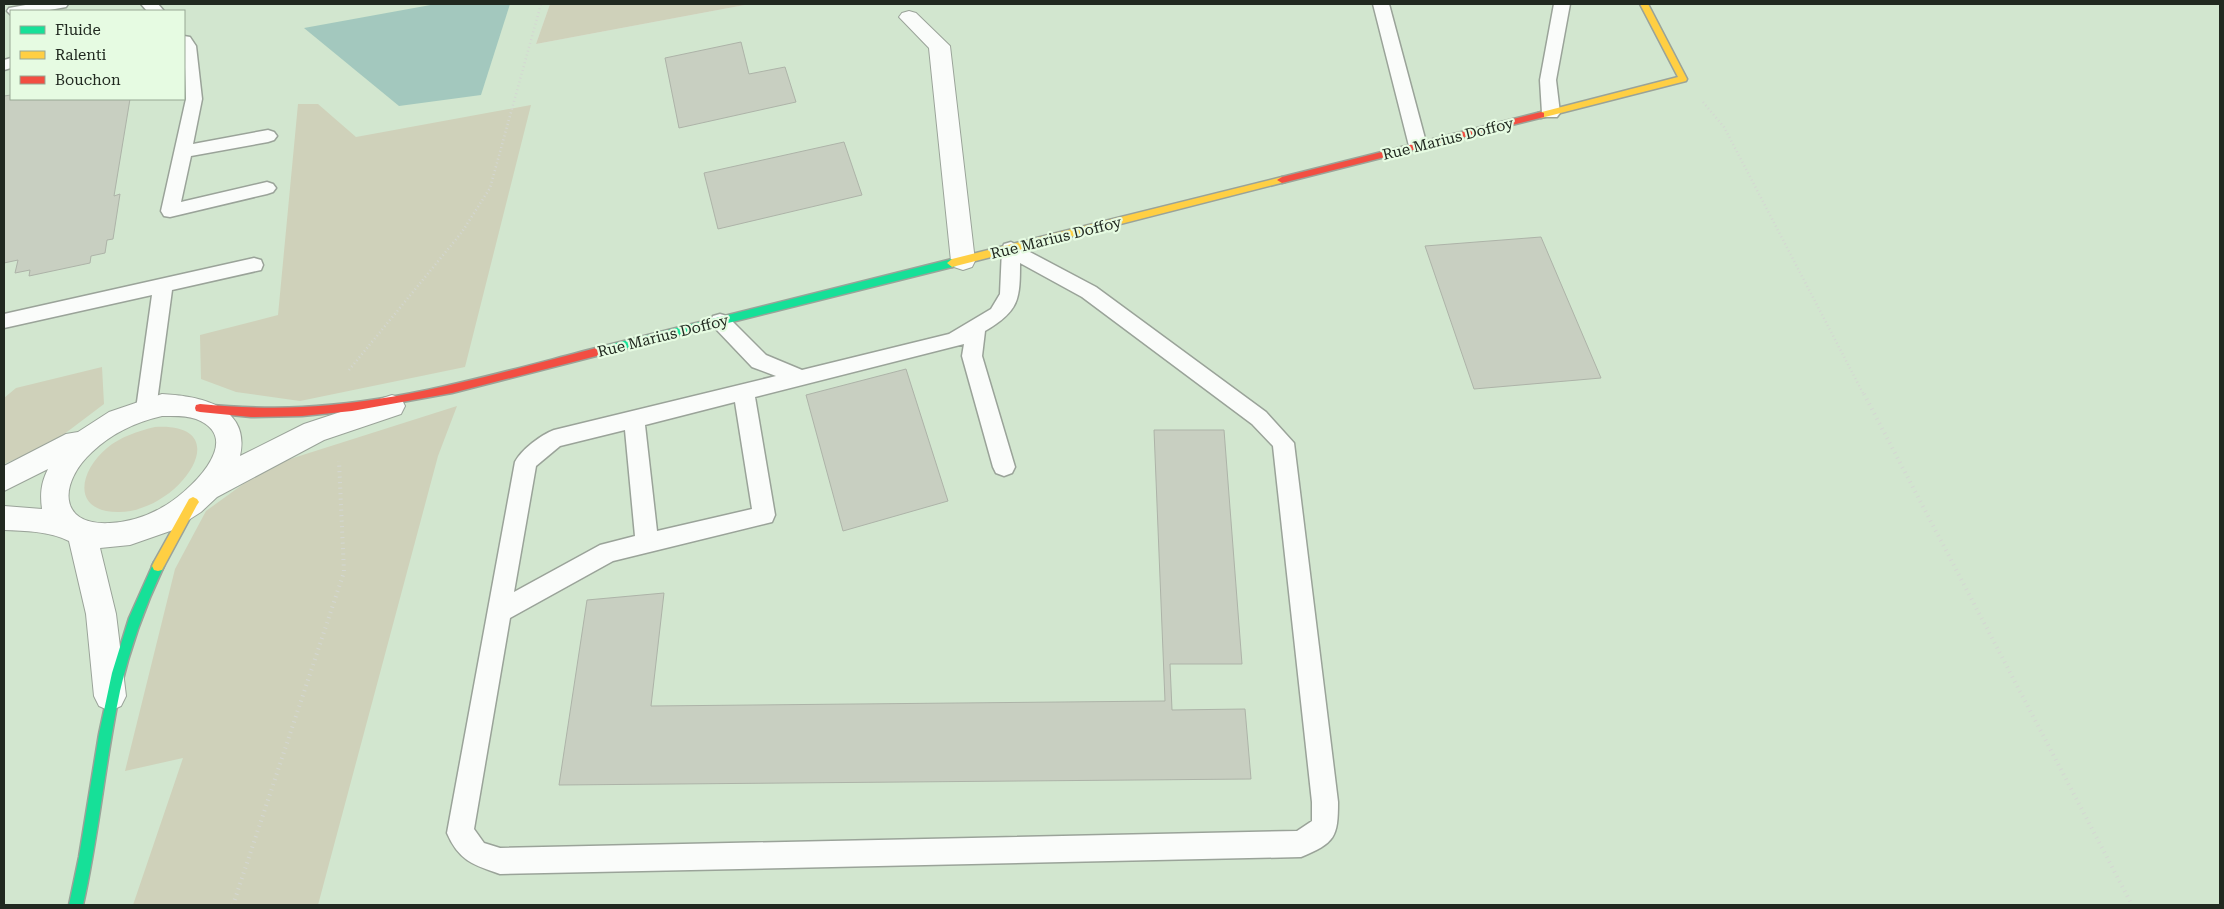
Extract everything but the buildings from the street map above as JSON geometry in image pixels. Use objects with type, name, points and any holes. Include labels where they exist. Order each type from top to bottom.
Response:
[{"type":"street","points":[[1644,4],[1683,79]]},
{"type":"street","points":[[909,16],[939,46],[963,261]]},
{"type":"street","name":"Rue Marius Doffoy","points":[[200,408],[229,413],[295,414],[337,411],[428,394],[1683,79]]},
{"type":"street","name":"Rue Marius Doffoy","points":[[199,496],[238,471],[314,432],[428,394]]},
{"type":"street","points":[[4,479],[104,427],[146,409],[175,405],[200,408],[215,416],[221,422],[228,436],[229,444],[225,462],[199,496],[168,544],[145,594],[125,649],[110,705],[94,824],[76,905]]},
{"type":"street","points":[[104,427],[80,446],[62,468],[56,479],[53,501],[60,520],[74,530],[94,574],[104,628],[110,705]]},
{"type":"street","points":[[4,518],[44,521],[74,530],[113,536],[136,531],[161,522],[199,496]]},
{"type":"lane","points":[[21,10],[60,4]]},
{"type":"lane","points":[[1381,4],[1418,146]]},
{"type":"lane","points":[[1551,113],[1548,80],[1562,4]]},
{"type":"lane","points":[[185,42],[188,46],[194,99],[170,211],[267,188]]},
{"type":"lane","points":[[182,152],[268,136]]},
{"type":"lane","points":[[1011,249],[1089,292],[1259,418],[1283,443],[1325,802],[1325,828],[1301,844],[500,861],[476,853],[460,833],[526,462],[554,439],[955,340],[998,314],[1010,294],[1011,249]]},
{"type":"lane","points":[[4,320],[254,265]]},
{"type":"lane","points":[[146,409],[163,285]]},
{"type":"lane","points":[[720,321],[759,362],[801,378]]},
{"type":"lane","points":[[976,327],[972,356],[1004,467]]},
{"type":"lane","points":[[499,612],[608,552],[764,515],[744,392]]},
{"type":"lane","points":[[634,419],[646,543]]},
{"type":"path","points":[[343,378],[462,232],[490,188],[541,4]]},
{"type":"path","points":[[1683,79],[1724,127],[2132,905]]},
{"type":"path","points":[[233,905],[344,572],[339,453]]},
{"type":"shaded area","points":[[4,4],[550,4],[536,44],[750,4],[2220,4],[2220,905],[4,905]]},
{"type":"shaded area","points":[[550,4],[750,4],[536,44]]},
{"type":"shaded area","points":[[298,104],[318,104],[356,137],[531,105],[465,367],[300,401],[236,392],[201,379],[200,335],[278,315]]},
{"type":"shaded area","points":[[102,367],[104,404],[51,444],[4,464],[4,398],[16,388]]},
{"type":"shaded area","points":[[457,406],[438,456],[318,905],[133,905],[183,758],[125,771],[175,569],[206,511],[268,466]]},
{"type":"shaded area","points":[[155,427],[181,429],[194,438],[197,452],[192,468],[179,484],[162,498],[141,508],[118,512],[103,510],[93,505],[86,498],[84,489],[90,468],[98,457],[107,448],[123,438]]},
{"type":"water","points":[[436,4],[510,4],[481,95],[399,106],[304,28]]},
{"type":"traffic: fast","points":[[600,351],[952,263]]},
{"type":"traffic: fast","points":[[76,905],[82,881],[105,734],[118,673],[142,601],[158,566]]},
{"type":"traffic: slow","points":[[1541,115],[1683,79],[1644,4]]},
{"type":"traffic: slow","points":[[952,263],[1282,180]]},
{"type":"traffic: slow","points":[[158,566],[193,502]]},
{"type":"traffic: jam","points":[[1282,180],[1541,115]]},
{"type":"traffic: jam","points":[[200,408],[251,412],[302,412],[352,407],[452,389],[600,351]]}]
